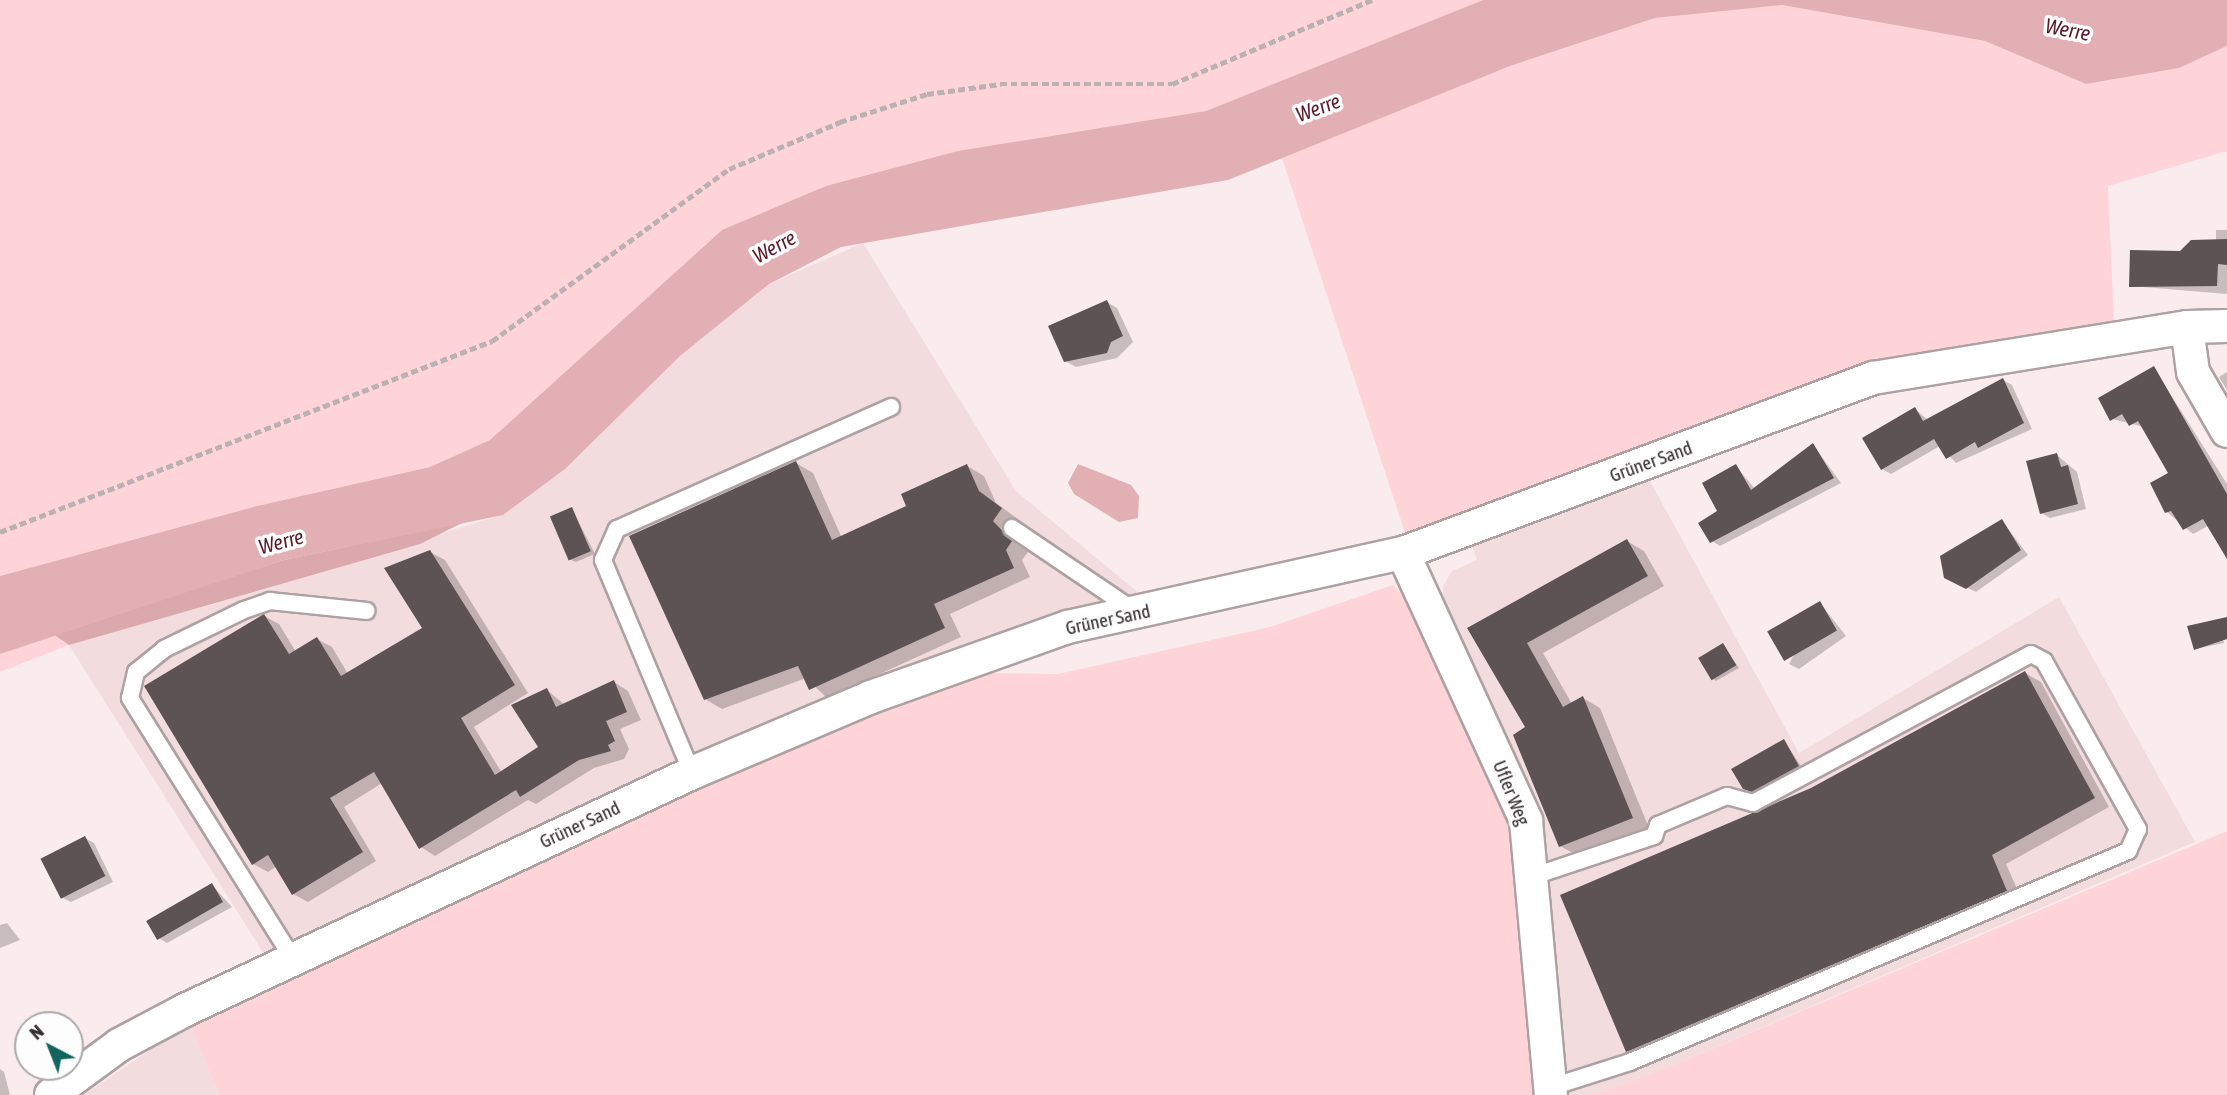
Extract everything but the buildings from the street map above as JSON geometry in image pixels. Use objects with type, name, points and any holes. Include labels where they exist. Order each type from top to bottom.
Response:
[{"type":"street","name":"Grüner Sand","points":[[51,1095],[119,1045],[293,959],[692,773],[871,697],[1068,627],[1138,614],[1403,553],[1873,378],[2186,327],[2227,326]]},
{"type":"street","points":[[2186,327],[2193,372],[2227,431]]},
{"type":"street","name":"Ufler Weg","points":[[1403,553],[1526,821],[1551,1091]]},
{"type":"lane","points":[[692,773],[603,560],[617,529],[891,407]]},
{"type":"lane","points":[[1012,528],[1138,614]]},
{"type":"lane","points":[[293,959],[130,698],[136,672],[164,649],[244,610],[270,601],[366,611]]},
{"type":"lane","points":[[1531,877],[1654,836],[1658,825],[1727,796],[1752,803],[2031,654],[2044,661],[2138,829],[2128,851],[1630,1062],[1551,1091]]},
{"type":"path","points":[[0,532],[262,433],[492,341],[729,169],[840,122],[928,94],[1000,84],[1172,84],[1372,0]]},
{"type":"shaded area","points":[[0,0],[1483,0],[1206,111],[1090,131],[722,230],[490,440],[430,467],[257,506],[0,576]]},
{"type":"shaded area","points":[[1782,5],[1985,41],[2086,84],[2179,68],[2227,46],[2227,151],[2108,186],[2114,323],[1870,370],[1406,536],[1282,158],[1510,66],[1655,18]]},
{"type":"shaded area","points":[[863,243],[1016,491],[1152,604],[661,774],[264,954],[69,645],[502,515],[565,469],[680,356],[769,284]]},
{"type":"shaded area","points":[[1645,472],[1799,753],[2059,597],[2195,842],[1676,1064],[1592,1095],[1563,1095],[1538,817],[1445,628],[1443,586],[1452,571],[1477,560],[1470,540]]},
{"type":"shaded area","points":[[464,522],[420,544],[69,645],[53,634],[284,560]]},
{"type":"shaded area","points":[[1393,585],[1409,603],[1510,827],[1537,1095],[219,1095],[189,1023],[568,846],[818,736],[985,673],[1058,674],[1270,627]]},
{"type":"shaded area","points":[[53,634],[69,645],[0,672],[0,654]]},
{"type":"shaded area","points":[[2227,831],[2227,1095],[1592,1095],[1676,1064]]},
{"type":"shaded area","points":[[189,1023],[219,1095],[84,1095]]},
{"type":"water","name":"Werre","points":[[1483,0],[2227,0],[2227,46],[2179,68],[2086,84],[1985,41],[1782,5],[1655,18],[1510,66],[1228,180],[841,247],[769,284],[680,356],[565,469],[503,515],[284,560],[0,654],[0,576],[257,506],[430,467],[490,440],[722,230],[826,186],[958,151],[1206,111]]},
{"type":"water","points":[[1078,464],[1131,485],[1139,496],[1138,518],[1119,522],[1074,494],[1068,483]]}]
